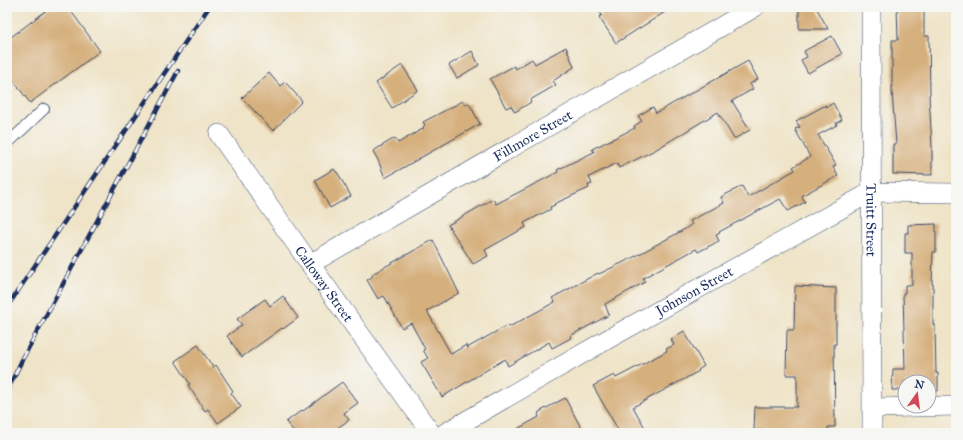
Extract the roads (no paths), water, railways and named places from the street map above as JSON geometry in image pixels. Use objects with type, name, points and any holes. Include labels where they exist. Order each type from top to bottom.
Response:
[{"type":"street","name":"Fillmore Street","points":[[310,264],[756,7]]},
{"type":"street","name":"Truitt Street","points":[[871,7],[872,433]]},
{"type":"street","name":"Calloway Street","points":[[219,134],[431,433]]},
{"type":"street","name":"Johnson Street","points":[[445,433],[608,339],[871,192],[956,193]]},
{"type":"street","points":[[873,408],[956,406]]},
{"type":"lane","points":[[7,144],[44,109]]},
{"type":"railway","points":[[7,307],[209,7]]},
{"type":"railway","points":[[7,391],[22,360],[178,71]]}]
